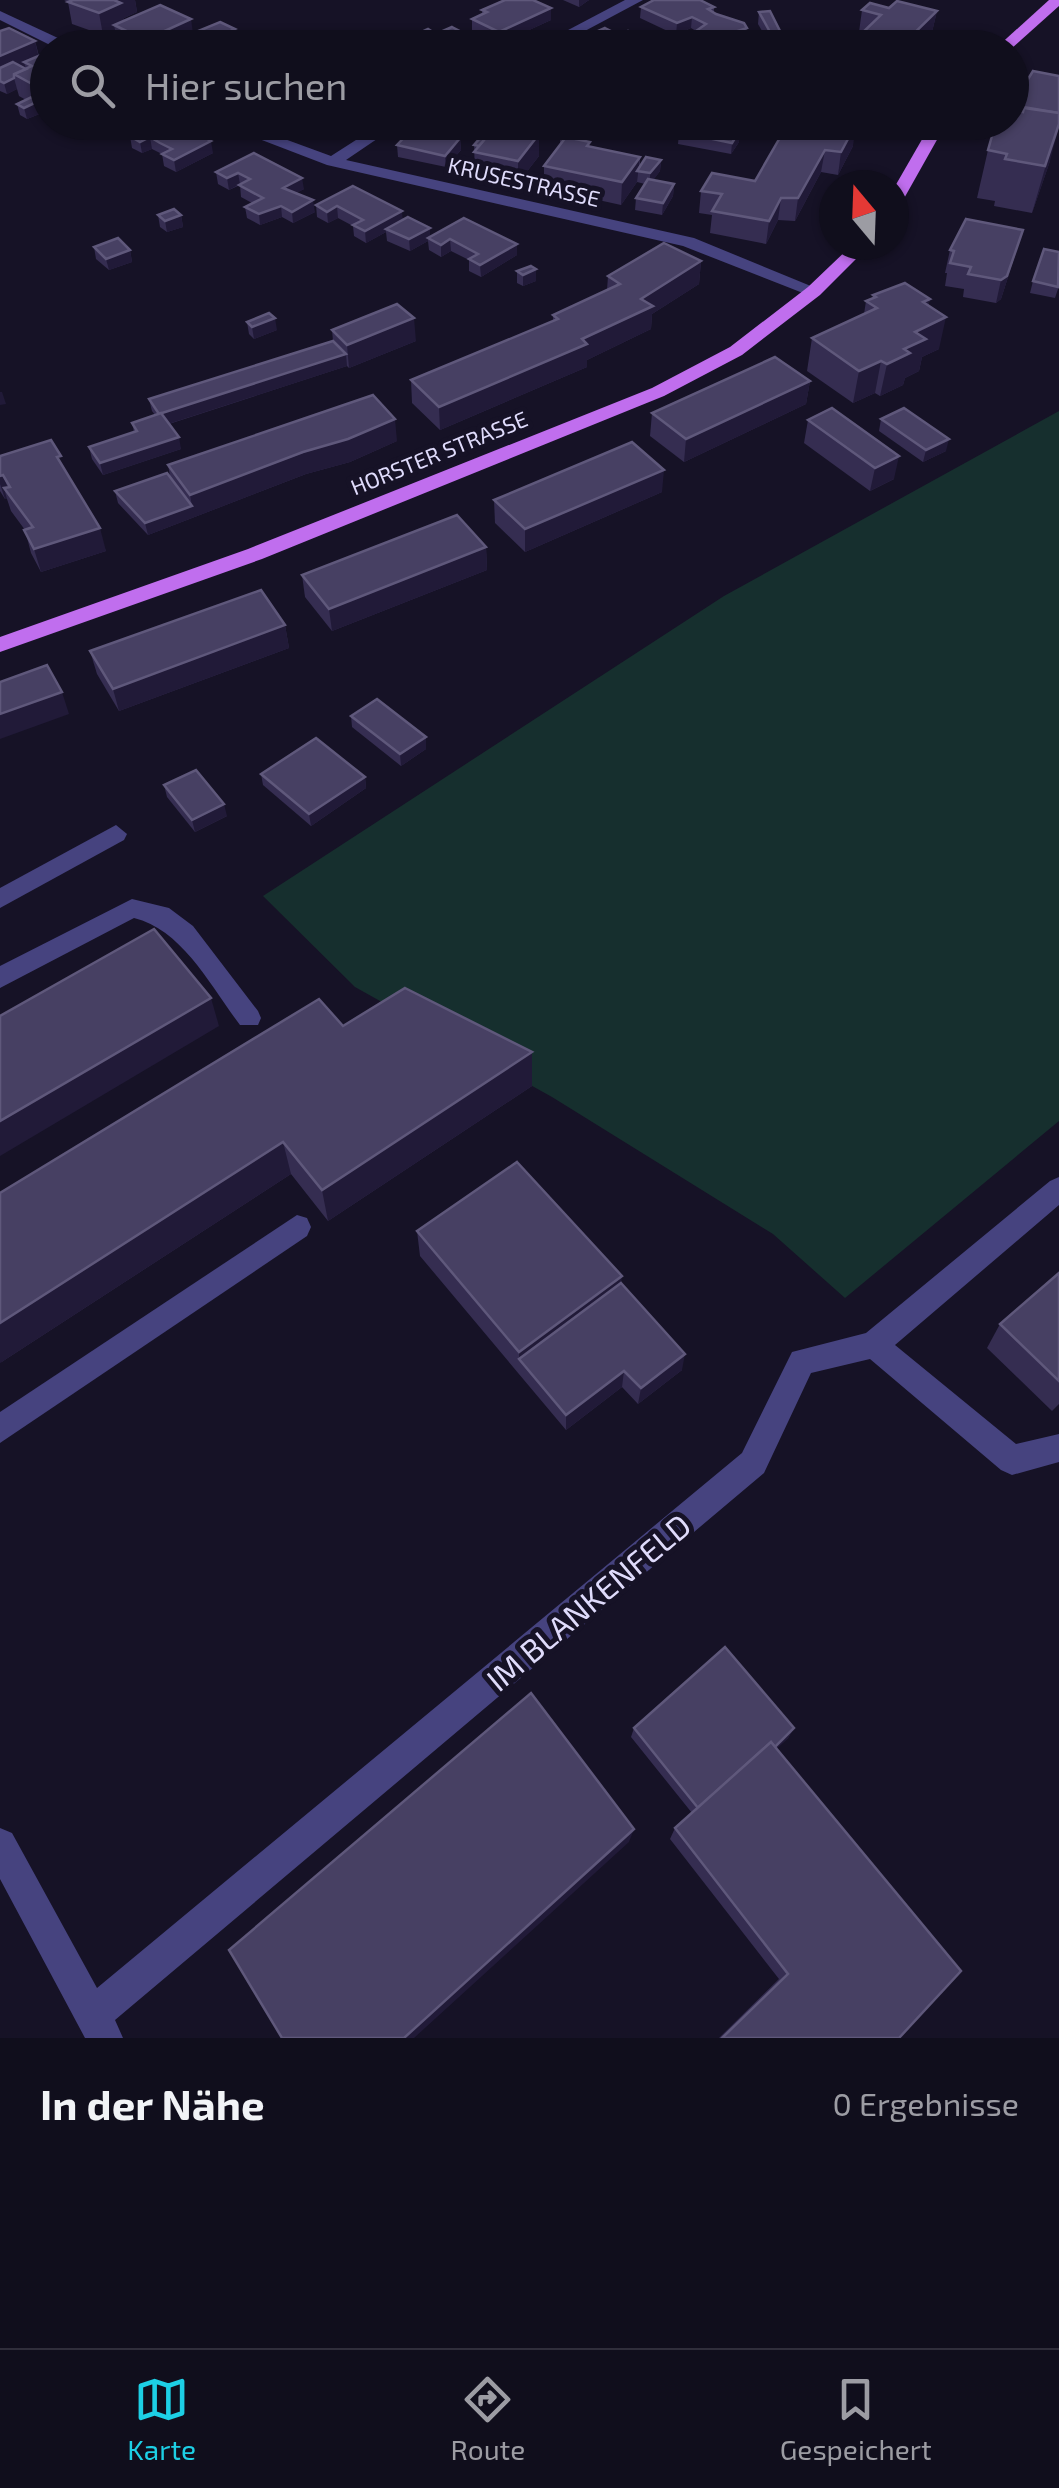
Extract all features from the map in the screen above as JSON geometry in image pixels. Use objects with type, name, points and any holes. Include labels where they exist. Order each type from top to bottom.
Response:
[{"type":"main road","points":[[1024,30],[1058,0]]},
{"type":"main road","points":[[909,176],[930,140]]},
{"type":"main road","name":"HORSTER STRASSE","points":[[0,645],[256,554],[658,392],[736,352],[814,292],[847,260]]},
{"type":"street","points":[[577,30],[636,0]]},
{"type":"street","points":[[0,14],[32,30]]},
{"type":"street","name":"KRUSESTRASSE","points":[[272,140],[334,162],[688,242],[814,292]]},
{"type":"street","points":[[334,162],[368,140]]},
{"type":"street","points":[[0,900],[116,834]]},
{"type":"street","points":[[0,978],[132,908],[161,914],[184,933],[249,1018]]},
{"type":"street","name":"IM BLANKENFELD","points":[[0,1844],[99,2026],[753,1463],[802,1362],[874,1345],[1059,1189]]},
{"type":"street","points":[[0,1429],[297,1227]]},
{"type":"street","points":[[874,1345],[1012,1460],[1059,1448]]},
{"type":"green space","points":[[1059,411],[1059,1121],[845,1298],[773,1234],[552,1097],[355,987],[263,896],[724,596]]},
{"type":"building","points":[[505,0],[533,0],[551,8],[503,30],[472,19],[487,12],[482,10]]},
{"type":"building","points":[[654,0],[700,0],[714,7],[708,9],[716,14],[744,23],[747,28],[698,30],[706,24],[692,17],[677,23],[641,7]]},
{"type":"building","points":[[897,1],[937,11],[917,30],[865,30],[881,15],[862,10],[870,3],[889,8]]},
{"type":"building","points":[[68,2],[121,3],[99,13]]},
{"type":"building","points":[[160,5],[191,19],[167,30],[124,30],[114,25]]},
{"type":"building","points":[[770,11],[780,30],[769,30],[759,12]]},
{"type":"building","points":[[220,22],[235,29],[233,30],[201,30]]},
{"type":"building","points":[[9,28],[30,38],[30,43],[0,56],[0,31]]},
{"type":"building","points":[[13,62],[26,69],[4,83],[0,81],[0,68]]},
{"type":"building","points":[[30,67],[30,83],[14,74]]},
{"type":"building","points":[[1033,71],[1059,76],[1059,113],[1029,108],[1029,77]]},
{"type":"building","points":[[30,98],[30,105],[24,108],[17,104]]},
{"type":"building","points":[[1029,109],[1059,113],[1045,166],[1005,159],[1007,154],[988,150],[991,140],[1029,140]]},
{"type":"building","points":[[156,140],[211,141],[174,160],[162,154],[172,149]]},
{"type":"building","points":[[402,140],[458,140],[445,156],[397,145]]},
{"type":"building","points":[[484,140],[534,140],[518,161],[474,152]]},
{"type":"building","points":[[564,140],[590,142],[587,146],[640,157],[622,182],[544,166]]},
{"type":"building","points":[[779,140],[847,140],[841,152],[825,150],[798,198],[781,198],[769,221],[712,211],[722,194],[701,191],[712,173],[755,181]]},
{"type":"building","points":[[254,153],[302,178],[283,188],[313,200],[292,212],[281,206],[259,214],[245,207],[263,198],[239,185],[250,179],[238,173],[227,178],[216,172]]},
{"type":"building","points":[[646,157],[661,160],[650,173],[637,171]]},
{"type":"building","points":[[648,179],[674,184],[663,203],[636,198]]},
{"type":"building","points":[[353,186],[402,211],[365,231],[353,225],[363,220],[337,206],[327,212],[316,205]]},
{"type":"building","points":[[174,209],[181,215],[165,221],[158,215]]},
{"type":"building","points":[[408,217],[430,228],[409,239],[386,229]]},
{"type":"building","points":[[464,218],[517,244],[480,265],[469,259],[478,254],[450,239],[441,245],[428,238]]},
{"type":"building","points":[[966,219],[1023,230],[1007,276],[1001,280],[968,274],[971,267],[950,263],[954,251],[950,250]]},
{"type":"building","points":[[118,238],[130,250],[106,259],[94,247]]},
{"type":"building","points":[[664,243],[701,261],[641,299],[653,306],[582,339],[587,344],[439,407],[411,380],[558,319],[553,315],[620,284],[608,276]]},
{"type":"building","points":[[1044,249],[1059,252],[1058,287],[1033,281]]},
{"type":"building","points":[[531,266],[536,269],[523,275],[517,271]]},
{"type":"building","points":[[905,283],[930,299],[923,302],[946,317],[915,332],[926,339],[904,349],[910,353],[859,371],[812,338],[877,308],[866,301]]},
{"type":"building","points":[[397,304],[414,318],[347,345],[332,330]]},
{"type":"building","points":[[269,313],[275,318],[252,327],[247,322]]},
{"type":"building","points":[[333,341],[346,354],[159,414],[149,399]]},
{"type":"building","points":[[775,357],[810,381],[686,439],[652,413]]},
{"type":"building","points":[[373,395],[395,419],[190,495],[168,465]]},
{"type":"building","points":[[832,408],[899,456],[875,468],[808,420]]},
{"type":"building","points":[[904,408],[949,439],[926,450],[881,419]]},
{"type":"building","points":[[161,413],[179,437],[100,463],[89,447],[137,431],[132,423]]},
{"type":"building","points":[[51,440],[61,456],[57,457],[100,528],[34,549],[24,530],[33,527],[4,488],[10,487],[0,476],[0,456]]},
{"type":"building","points":[[632,442],[664,470],[525,529],[494,500]]},
{"type":"building","points":[[167,473],[192,506],[145,523],[115,491]]},
{"type":"building","points":[[457,515],[486,547],[329,609],[302,575]]},
{"type":"building","points":[[261,590],[285,625],[113,689],[90,651]]},
{"type":"building","points":[[47,665],[62,692],[0,714],[0,682]]},
{"type":"building","points":[[377,699],[426,737],[400,754],[351,716]]},
{"type":"building","points":[[316,738],[365,777],[309,814],[261,774]]},
{"type":"building","points":[[196,770],[224,804],[192,820],[164,785]]},
{"type":"building","points":[[154,929],[211,998],[0,1121],[0,1016]]},
{"type":"building","points":[[405,988],[532,1052],[322,1190],[283,1142],[0,1323],[0,1193],[319,999],[343,1026]]},
{"type":"building","points":[[517,1162],[622,1276],[519,1352],[417,1231]]},
{"type":"building","points":[[1059,1273],[1059,1381],[1000,1324]]},
{"type":"building","points":[[621,1283],[685,1354],[641,1388],[624,1371],[566,1415],[519,1359]]},
{"type":"building","points":[[725,1647],[794,1728],[775,1747],[771,1742],[698,1808],[634,1728]]},
{"type":"building","points":[[531,1693],[634,1829],[404,2038],[282,2038],[229,1950]]},
{"type":"building","points":[[771,1742],[961,1971],[899,2038],[722,2038],[788,1974],[675,1828]]}]
